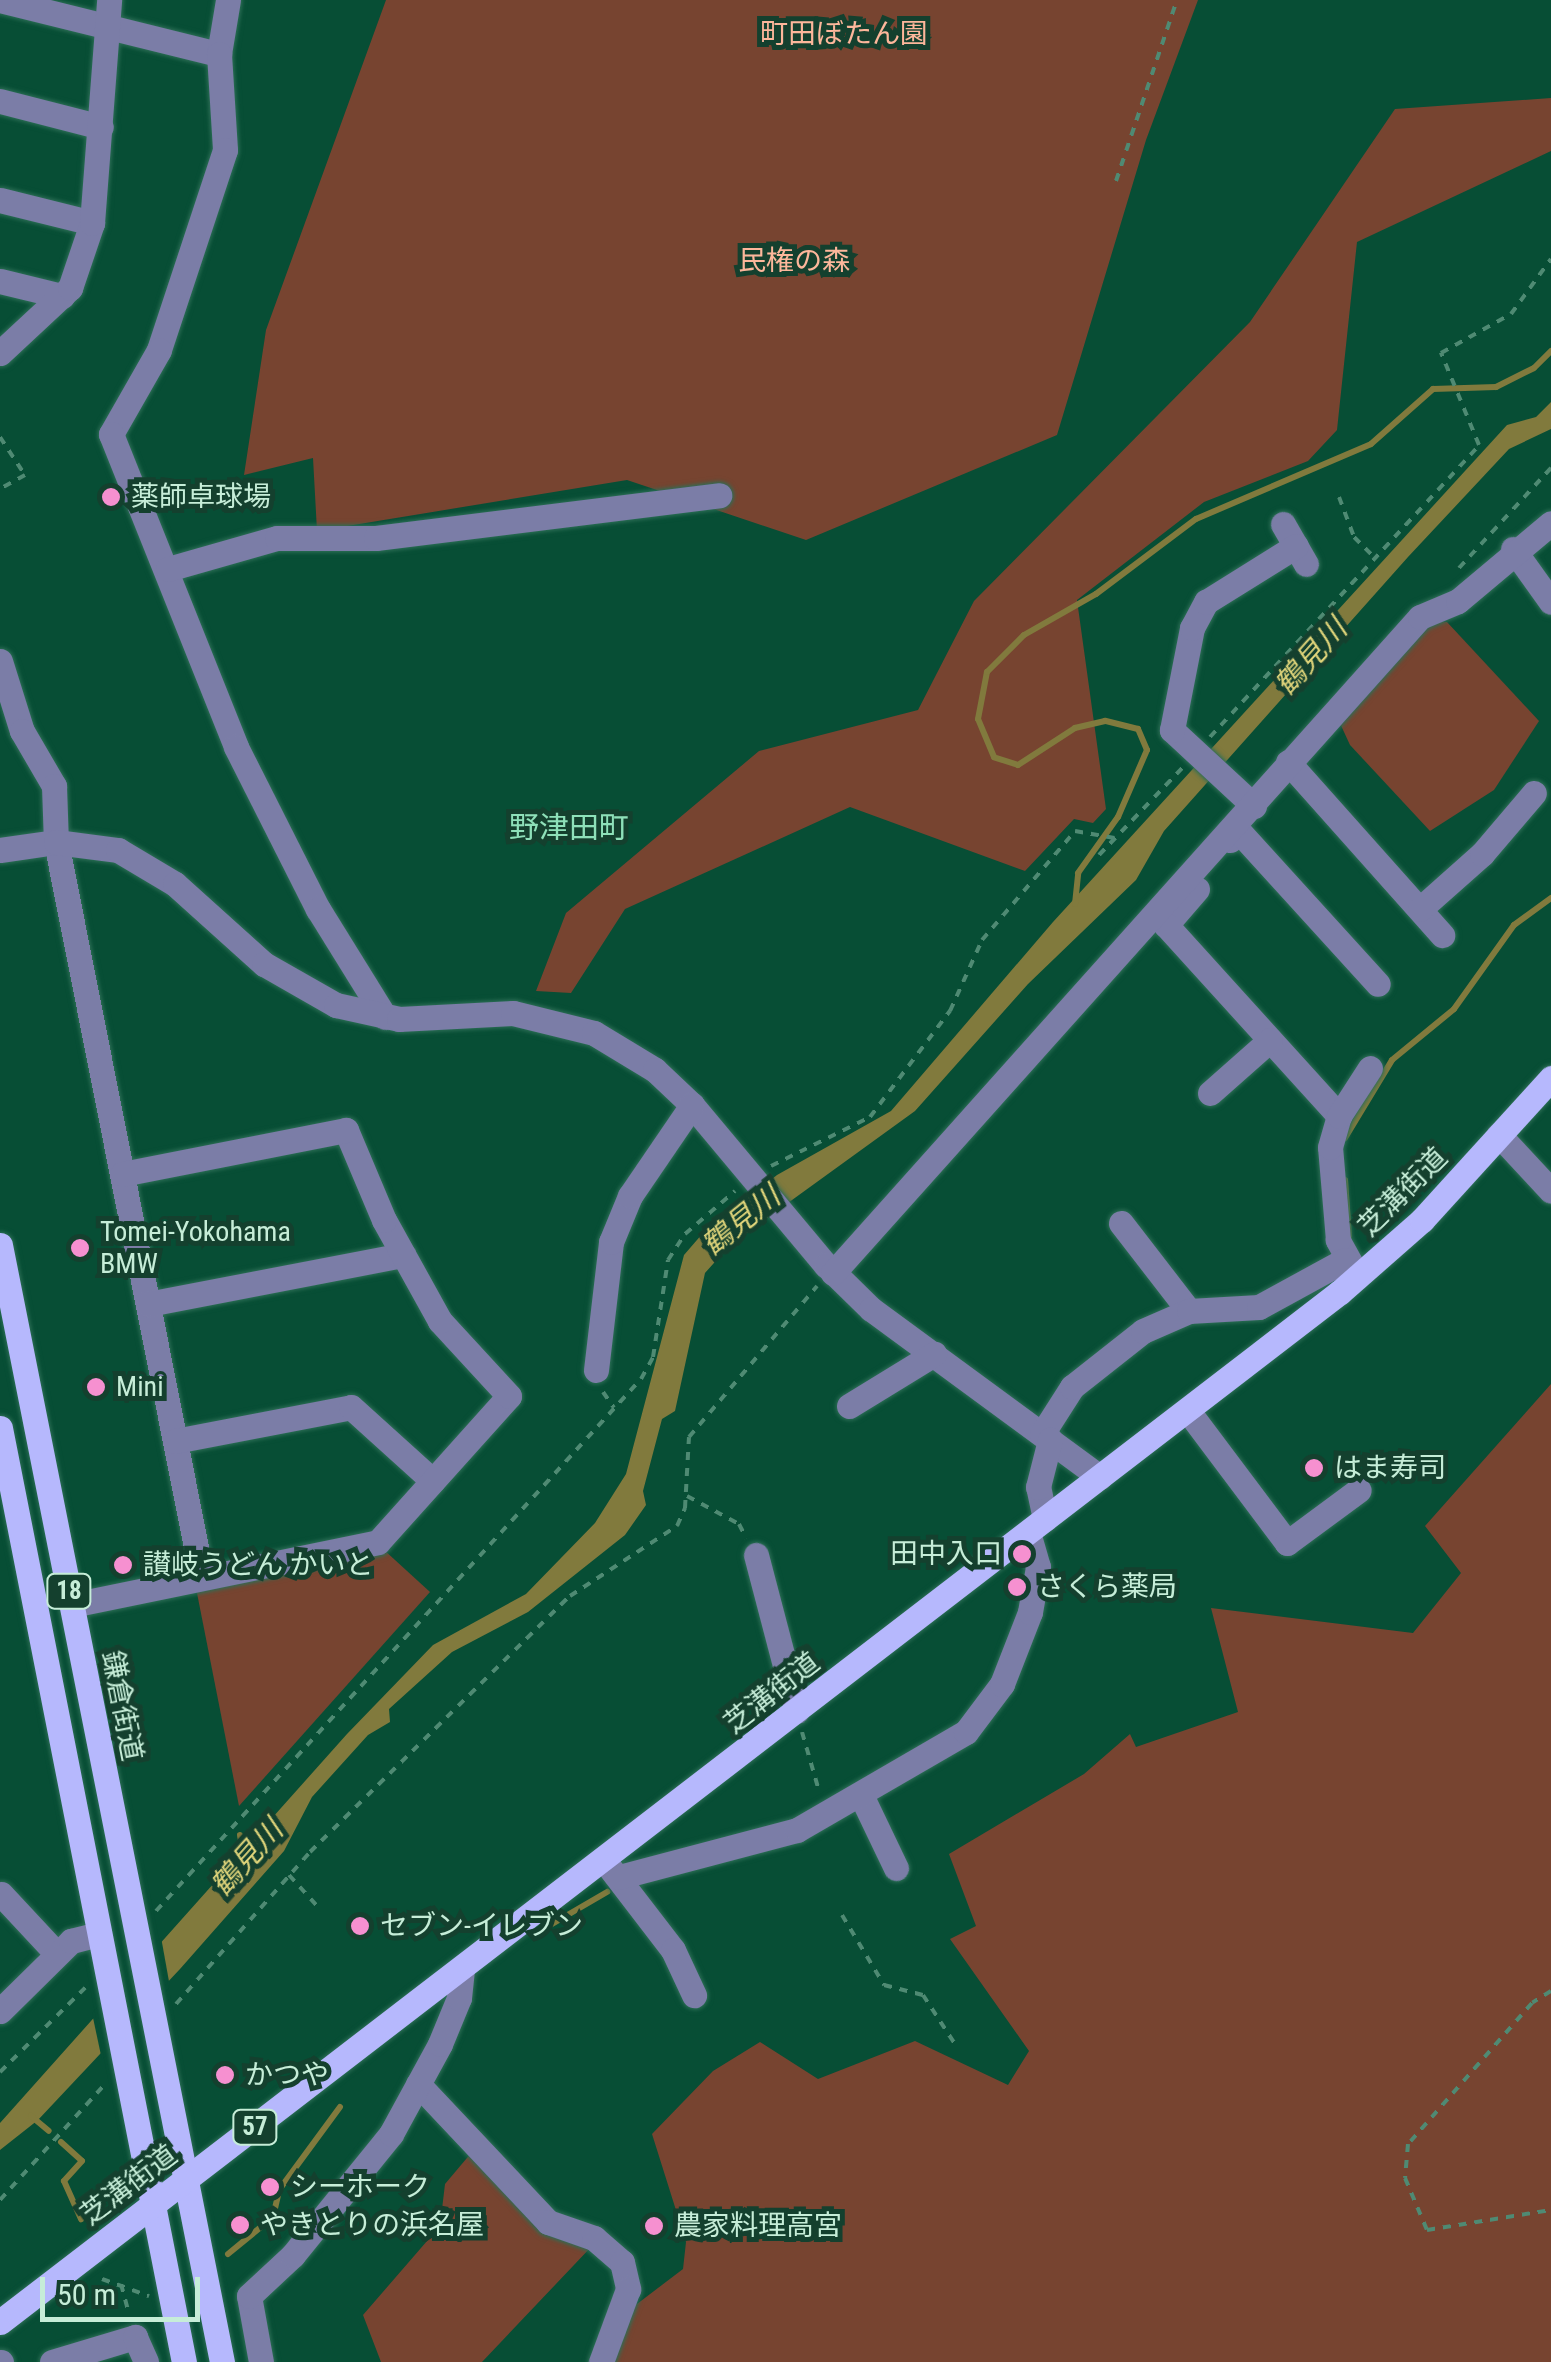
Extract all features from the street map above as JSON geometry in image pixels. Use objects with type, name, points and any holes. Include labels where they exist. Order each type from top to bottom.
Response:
[{"type":"main road","name":"芝溝街道","points":[[0,2322],[462,1969],[611,1869],[796,1712],[1188,1411],[1352,1268],[1422,1220],[1551,1078]]},
{"type":"main road","name":"鎌倉街道","points":[[0,1245],[11,1356],[72,1605],[186,2180]]},
{"type":"main road","name":"18","points":[[0,1428],[105,1966],[117,2069],[152,2204],[184,2362]]},
{"type":"main road","name":"18","points":[[186,2180],[222,2362]]},
{"type":"street","points":[[0,0],[108,13],[219,54]]},
{"type":"street","points":[[228,0],[219,54],[225,150],[159,350],[111,434],[236,747],[318,909],[385,1018]]},
{"type":"street","points":[[0,352],[62,296],[92,223],[108,13]]},
{"type":"street","points":[[0,101],[101,127]]},
{"type":"street","points":[[0,200],[92,223]]},
{"type":"street","points":[[0,282],[62,296]]},
{"type":"street","points":[[168,569],[276,538],[376,538],[719,495]]},
{"type":"street","points":[[1339,1116],[1166,925],[1223,856],[1249,800],[1420,617],[1448,608],[1551,523]]},
{"type":"street","points":[[1249,800],[1172,730],[1194,604],[1295,544]]},
{"type":"street","points":[[1514,550],[1551,602]]},
{"type":"street","points":[[0,661],[22,730],[54,786],[56,842],[202,1577]]},
{"type":"street","points":[[1288,762],[1442,935]]},
{"type":"street","points":[[1420,909],[1521,825],[1534,793]]},
{"type":"street","points":[[1235,827],[1373,970]]},
{"type":"street","points":[[826,1274],[1235,827]]},
{"type":"street","points":[[0,850],[56,842],[118,850],[149,866],[299,988],[385,1018],[476,1012],[552,1018],[637,1058],[692,1105],[826,1274],[1100,1477]]},
{"type":"street","points":[[1210,1093],[1270,1040]]},
{"type":"street","points":[[694,1995],[673,1950],[611,1869],[781,1837],[941,1750],[986,1709],[1030,1612],[1038,1566],[1038,1487],[1046,1437],[1072,1387],[1143,1330],[1202,1311],[1259,1307],[1352,1268],[1331,1172],[1339,1116],[1370,1068]]},
{"type":"street","points":[[596,1370],[610,1242],[630,1196],[692,1105]]},
{"type":"street","points":[[72,1605],[378,1542],[509,1396],[440,1321],[403,1256],[346,1130],[122,1174]]},
{"type":"street","points":[[1499,1135],[1551,1191]]},
{"type":"street","points":[[1121,1223],[1202,1311]]},
{"type":"street","points":[[148,1304],[403,1256]]},
{"type":"street","points":[[849,1406],[934,1354]]},
{"type":"street","points":[[175,1441],[351,1407],[433,1481]]},
{"type":"street","points":[[1188,1411],[1287,1544],[1359,1490]]},
{"type":"street","points":[[756,1555],[796,1712]]},
{"type":"street","points":[[861,1795],[896,1868]]},
{"type":"street","points":[[2,1894],[57,1954]]},
{"type":"street","points":[[0,2011],[71,1941],[99,1934]]},
{"type":"street","points":[[261,2362],[249,2296],[357,2182],[418,2084],[459,1998],[462,1969]]},
{"type":"street","points":[[418,2084],[548,2222],[594,2238],[622,2262],[628,2289],[601,2362]]},
{"type":"street","points":[[52,2362],[88,2356],[135,2337],[146,2362]]},
{"type":"path","points":[[1116,181],[1178,0]]},
{"type":"path","points":[[1099,855],[1197,755],[1478,444],[1441,353],[1511,314],[1551,259]]},
{"type":"path","points":[[0,437],[25,476],[0,489]]},
{"type":"path","points":[[1457,570],[1551,468]]},
{"type":"path","points":[[1339,497],[1354,537],[1374,557]]},
{"type":"path","points":[[152,1914],[640,1379],[653,1357],[668,1260],[705,1213],[755,1180],[870,1116],[950,1011],[982,940],[1075,831],[1114,838]]},
{"type":"path","points":[[174,2006],[289,1875],[570,1596],[678,1526],[686,1496],[689,1437],[826,1274]]},
{"type":"path","points":[[686,1496],[739,1524]]},
{"type":"path","points":[[796,1712],[825,1814]]},
{"type":"path","points":[[289,1875],[320,1908]]},
{"type":"path","points":[[842,1915],[884,1985],[923,1996],[955,2044]]},
{"type":"path","points":[[0,2072],[86,1987]]},
{"type":"path","points":[[1551,1992],[1532,2003],[1408,2144],[1405,2178],[1427,2230],[1551,2210]]},
{"type":"path","points":[[0,2200],[117,2069]]},
{"type":"path","points":[[102,2278],[148,2296]]},
{"type":"path","points":[[120,2284],[135,2337]]},
{"type":"green space","name":"民権の森","points":[[386,0],[1198,0],[1146,140],[1057,435],[806,540],[627,480],[317,531],[313,458],[244,475],[266,330]]},
{"type":"green space","points":[[1551,98],[1551,151],[1357,242],[1337,430],[1308,461],[1204,502],[1077,600],[1106,809],[1093,823],[1074,819],[1025,871],[850,807],[625,909],[571,993],[536,991],[566,913],[759,751],[918,710],[974,601],[1250,322],[1395,109]]},
{"type":"green space","points":[[1429,620],[1447,622],[1539,721],[1494,790],[1430,831],[1350,745],[1338,719]]},
{"type":"green space","points":[[1551,1384],[1551,2362],[612,2362],[633,2307],[683,2269],[686,2242],[652,2134],[713,2071],[760,2042],[818,2079],[915,2041],[1008,2085],[1029,2051],[950,1939],[976,1926],[949,1854],[1084,1774],[1130,1734],[1136,1747],[1238,1712],[1211,1608],[1413,1633],[1461,1573],[1425,1526]]},
{"type":"green space","points":[[383,1549],[430,1592],[239,1806],[196,1588]]},
{"type":"green space","points":[[472,2152],[592,2246],[482,2362],[381,2362],[363,2315],[440,2226],[445,2184]]},
{"type":"water","name":"鶴見川","points":[[1551,402],[1551,429],[1509,449],[1408,557],[1164,831],[1136,880],[1028,984],[915,1111],[730,1245],[705,1273],[675,1411],[662,1419],[643,1491],[646,1505],[625,1535],[528,1612],[452,1652],[389,1709],[390,1722],[368,1735],[312,1797],[284,1851],[180,1969],[38,2120],[0,2150],[0,2123],[347,1734],[433,1645],[526,1594],[595,1523],[626,1474],[684,1255],[703,1233],[777,1175],[891,1111],[1053,922],[1507,425],[1536,417]]},
{"type":"pier","points":[[161,1937],[170,1987],[102,2060],[92,2013]]},
{"type":"waterway","points":[[1075,904],[1078,873],[1118,817],[1147,750],[1138,729],[1105,721],[1075,728],[1018,765],[994,757],[978,719],[987,672],[1024,635],[1096,594],[1196,519],[1371,444],[1433,389],[1496,387],[1534,368],[1551,351]]},
{"type":"waterway","points":[[1345,1138],[1392,1060],[1454,1009],[1514,925],[1551,898]]},
{"type":"waterway","points":[[1345,1180],[1349,1237]]},
{"type":"waterway","name":"鶴見川","points":[[240,1835],[244,1859]]},
{"type":"waterway","points":[[540,1931],[607,1892]]},
{"type":"waterway","points":[[228,2254],[273,2217],[279,2190],[340,2107]]},
{"type":"waterway","points":[[31,2116],[49,2131]]},
{"type":"waterway","points":[[61,2142],[82,2161],[64,2181],[81,2219]]},
{"type":"place","name":"薬師卓球場","points":[[111,497]]},
{"type":"place","name":"Tomei-Yokohama BMW","points":[[80,1248]]},
{"type":"place","name":"Mini","points":[[96,1387]]},
{"type":"place","name":"はま寿司","points":[[1314,1468]]},
{"type":"place","name":"田中入口","points":[[1022,1554]]},
{"type":"place","name":"讃岐うどん かいと","points":[[123,1565]]},
{"type":"place","name":"さくら薬局","points":[[1017,1587]]},
{"type":"place","name":"セブン-イレブン","points":[[360,1926]]},
{"type":"place","name":"かつや","points":[[225,2075]]},
{"type":"place","name":"シーホーク","points":[[270,2187]]},
{"type":"place","name":"やきとりの浜名屋","points":[[240,2225]]},
{"type":"place","name":"農家料理高宮","points":[[654,2226]]},
{"type":"district","name":"野津田町","points":[[569,828]]},
{"type":"park label","name":"町田ぼたん園","points":[[844,34]]}]
